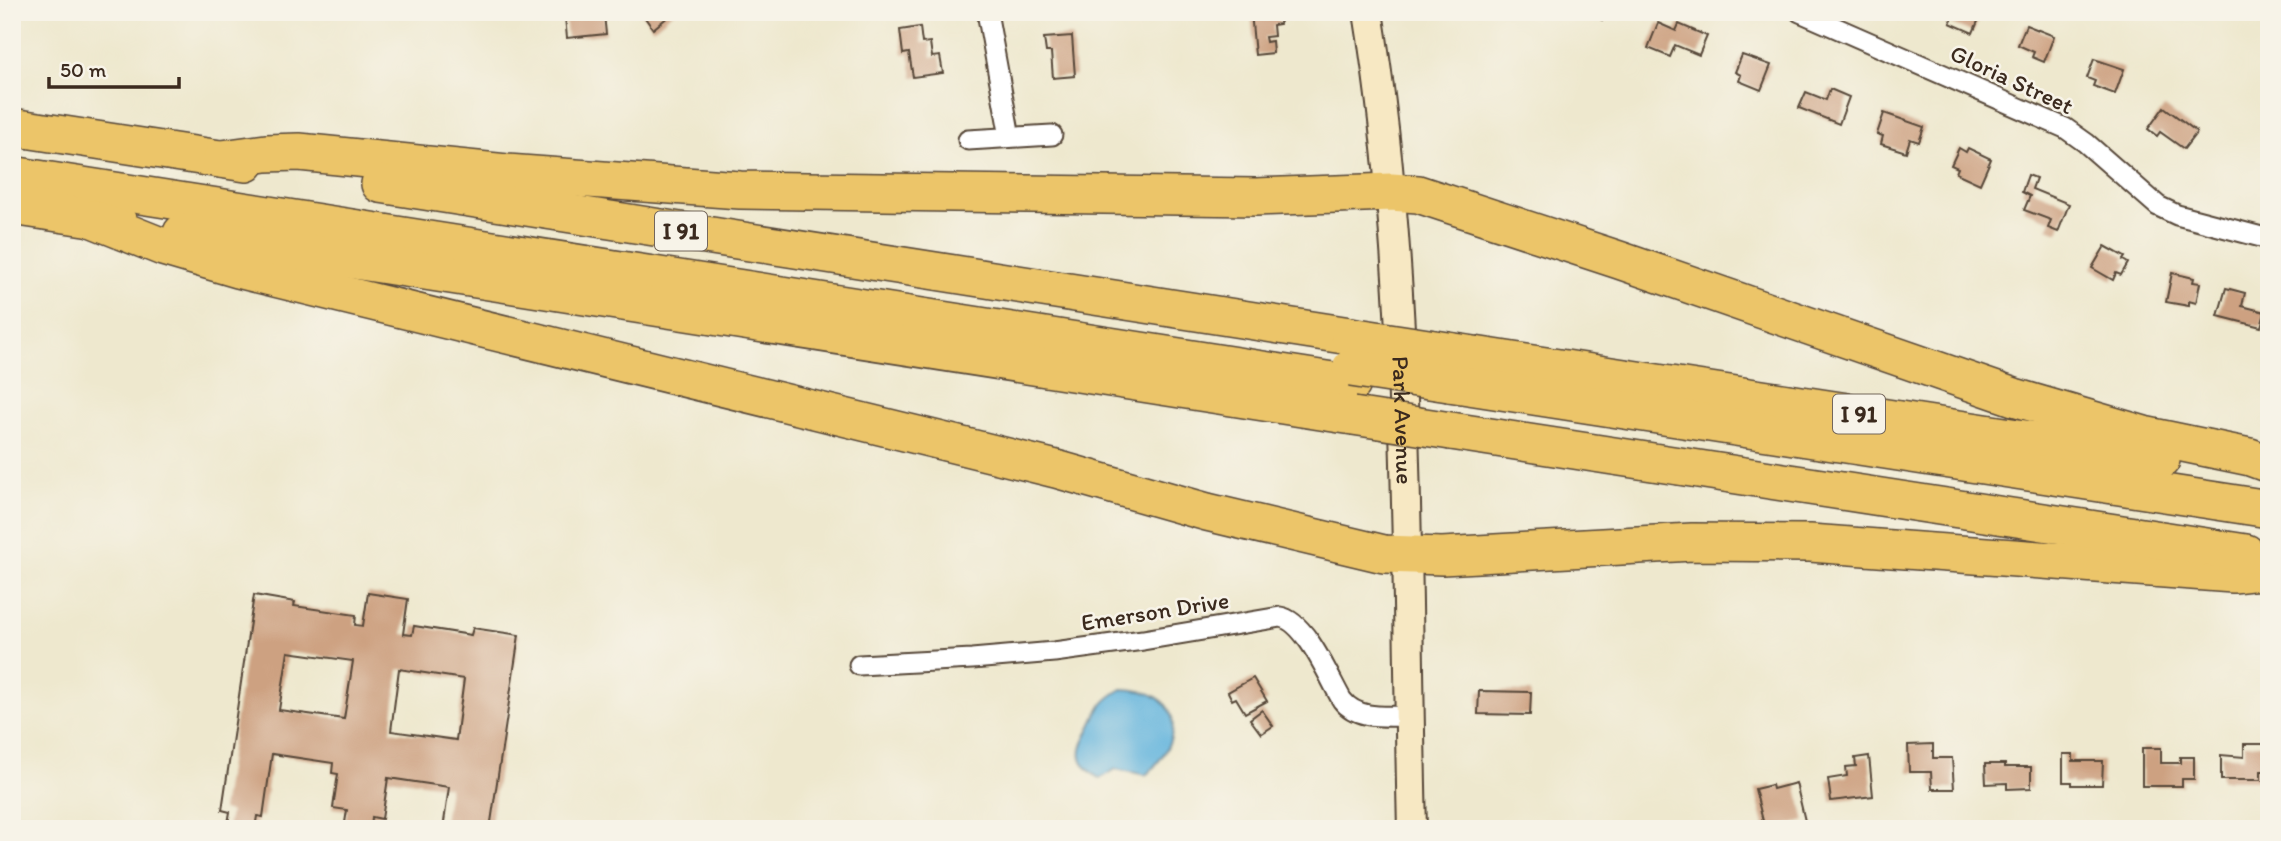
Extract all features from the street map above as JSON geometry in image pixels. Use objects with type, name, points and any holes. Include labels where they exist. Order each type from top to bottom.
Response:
[{"type":"highway","name":"I 91","points":[[12,127],[222,159],[1352,376],[1450,391],[2269,557]]},
{"type":"highway","points":[[222,159],[299,152],[507,173],[798,192],[1256,197],[1391,192],[1418,194],[1434,197],[2026,400],[2144,435],[2250,457],[2269,464]]},
{"type":"highway","points":[[12,158],[1352,376]]},
{"type":"highway","points":[[12,174],[1352,376]]},
{"type":"highway","name":"I 91","points":[[12,206],[93,219],[1352,376],[1450,391],[2269,477]]},
{"type":"highway","points":[[93,219],[163,247],[238,269],[1056,469],[1220,515],[1365,550],[1406,556],[1442,556],[1636,544],[1754,542],[1858,545],[2233,574],[2269,570]]},
{"type":"highway","points":[[1450,391],[2269,509]]},
{"type":"highway","points":[[1450,391],[2269,526]]},
{"type":"main road","name":"Park Avenue","points":[[1368,12],[1381,95],[1391,192],[1402,352],[1412,829]]},
{"type":"street","points":[[987,12],[1010,137]]},
{"type":"street","name":"Gloria Street","points":[[1800,12],[2064,128],[2086,143],[2158,206],[2177,215],[2269,239]]},
{"type":"street","points":[[968,140],[1052,135]]},
{"type":"street","name":"Emerson Drive","points":[[859,665],[1043,653],[1143,640],[1280,617],[1292,620],[1301,630],[1350,709],[1366,715],[1409,716]]},
{"type":"water","points":[[1122,689],[1143,692],[1158,698],[1168,707],[1172,732],[1168,747],[1146,775],[1116,769],[1101,778],[1097,777],[1081,759],[1081,747],[1100,708],[1106,700]]},
{"type":"building","points":[[641,12],[674,12],[653,29]]},
{"type":"building","points":[[1251,12],[1279,12],[1280,24],[1273,25],[1274,36],[1265,37],[1266,42],[1272,41],[1273,53],[1255,55]]},
{"type":"building","points":[[1587,12],[1617,12],[1613,19],[1605,15],[1602,20]]},
{"type":"building","points":[[1947,12],[1982,12],[1973,33],[1950,23],[1952,19],[1946,16]]},
{"type":"building","points":[[604,14],[606,34],[567,38],[565,17]]},
{"type":"building","points":[[1658,23],[1676,31],[1679,24],[1707,36],[1699,55],[1675,45],[1670,57],[1648,48]]},
{"type":"building","points":[[2026,25],[2054,36],[2044,62],[2032,57],[2034,52],[2018,45]]},
{"type":"building","points":[[920,27],[922,43],[930,42],[932,57],[940,56],[943,73],[913,77],[909,53],[903,54],[900,30]]},
{"type":"building","points":[[1072,36],[1075,76],[1053,78],[1051,52],[1046,52],[1044,38]]},
{"type":"building","points":[[1742,55],[1771,65],[1761,90],[1739,81],[1741,75],[1735,72]]},
{"type":"building","points":[[2094,59],[2124,69],[2115,94],[2093,86],[2095,81],[2087,78]]},
{"type":"building","points":[[1830,89],[1849,97],[1839,124],[1799,108],[1806,92],[1826,100]]},
{"type":"building","points":[[2164,107],[2197,132],[2184,149],[2160,132],[2157,136],[2148,129]]},
{"type":"building","points":[[1884,113],[1924,127],[1919,142],[1910,139],[1906,152],[1881,144],[1883,136],[1877,134]]},
{"type":"building","points":[[1959,148],[1966,152],[1968,148],[1991,159],[1980,184],[1956,173],[1958,168],[1951,165]]},
{"type":"building","points":[[2028,175],[2036,178],[2032,189],[2069,204],[2058,232],[2048,228],[2051,220],[2024,210],[2030,196],[2022,192]]},
{"type":"building","points":[[2105,246],[2125,257],[2123,260],[2128,263],[2121,275],[2116,273],[2113,280],[2092,268]]},
{"type":"building","points":[[2172,273],[2194,278],[2193,282],[2200,283],[2196,303],[2189,301],[2189,306],[2166,302]]},
{"type":"building","points":[[2226,288],[2245,293],[2242,306],[2265,312],[2261,327],[2218,316]]},
{"type":"building","points":[[368,593],[408,599],[403,634],[412,635],[414,626],[471,635],[473,628],[519,635],[490,829],[443,829],[449,787],[388,778],[382,819],[372,817],[371,829],[344,829],[347,810],[333,808],[338,774],[332,773],[333,763],[272,754],[263,817],[257,816],[255,829],[227,829],[230,812],[222,810],[254,595],[295,602],[294,606],[356,615],[355,625],[363,626]],"holes":[[[288,652],[353,661],[344,719],[279,710]],[[399,669],[464,679],[456,740],[391,731]]]},
{"type":"building","points":[[1253,678],[1267,701],[1245,713],[1236,698],[1232,700],[1228,692]]},
{"type":"building","points":[[1479,691],[1531,692],[1530,715],[1478,714]]},
{"type":"building","points":[[1262,710],[1273,726],[1261,734],[1250,719]]},
{"type":"building","points":[[1933,744],[1933,758],[1952,758],[1954,789],[1932,789],[1931,772],[1909,772],[1908,745]]},
{"type":"building","points":[[2244,744],[2269,744],[2269,771],[2261,771],[2261,780],[2221,780],[2221,755],[2244,757]]},
{"type":"building","points":[[2142,748],[2161,748],[2161,763],[2180,763],[2180,757],[2194,757],[2194,779],[2182,779],[2182,786],[2142,786]]},
{"type":"building","points":[[2063,754],[2073,754],[2073,761],[2103,761],[2102,785],[2072,785],[2072,782],[2063,782]]},
{"type":"building","points":[[1869,756],[1873,796],[1831,801],[1828,779],[1847,776],[1846,767],[1856,766],[1855,758]]},
{"type":"building","points":[[1985,764],[2031,767],[2031,788],[2007,789],[2007,783],[1986,784]]},
{"type":"building","points":[[1796,783],[1805,821],[1765,829],[1755,789],[1772,785],[1773,789]]}]
